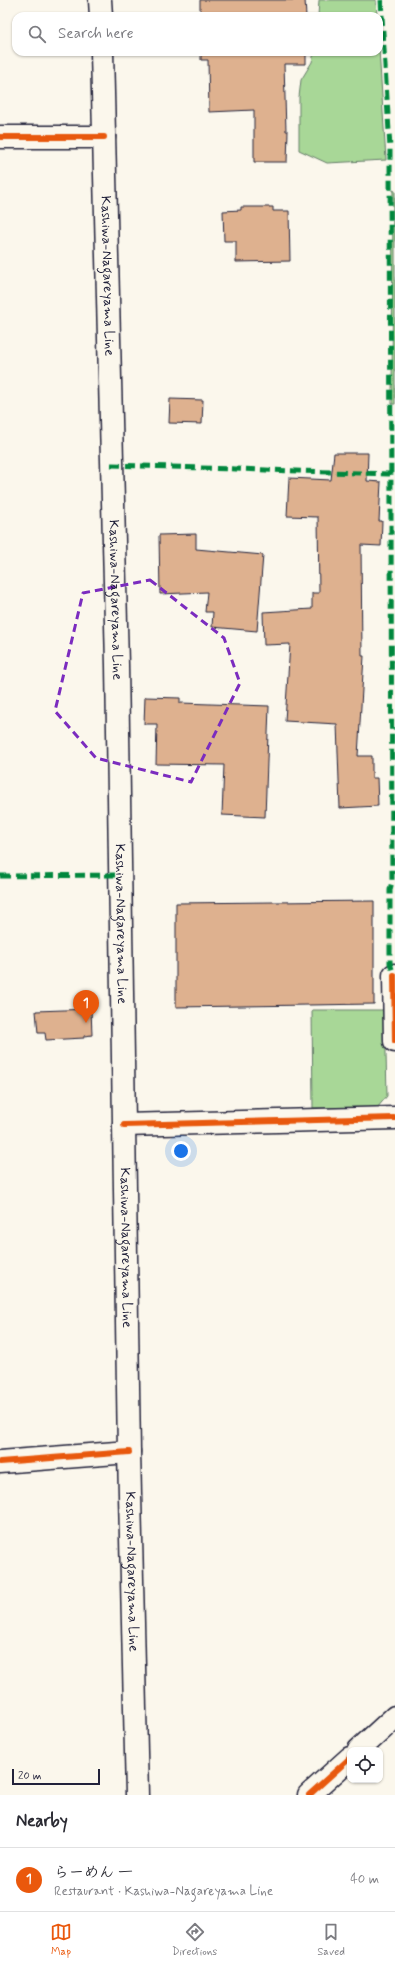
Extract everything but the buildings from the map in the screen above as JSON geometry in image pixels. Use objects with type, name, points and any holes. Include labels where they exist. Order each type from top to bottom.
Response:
[{"type":"main road","points":[[100,0],[101,12]]},
{"type":"main road","name":"Kashiwa-Nagareyama Line","points":[[102,56],[117,672],[129,1452],[137,1795]]},
{"type":"main road","points":[[0,137],[104,137]]},
{"type":"main road","points":[[394,975],[395,1040]]},
{"type":"main road","points":[[124,1125],[395,1118]]},
{"type":"main road","points":[[0,1462],[129,1452]]},
{"type":"main road","points":[[362,1747],[395,1717]]},
{"type":"main road","points":[[309,1795],[347,1761]]},
{"type":"highlighted area","points":[[150,580],[224,638],[240,683],[191,782],[96,758],[55,711],[83,593]]},
{"type":"green space","points":[[319,0],[376,0],[377,12],[318,12]]},
{"type":"green space","points":[[313,56],[379,56],[386,160],[327,163],[299,150],[299,97],[301,80],[312,62]]},
{"type":"green space","points":[[393,190],[395,191],[395,404],[392,404]]},
{"type":"green space","points":[[312,1010],[385,1010],[387,1096],[377,1108],[313,1108]]},
{"type":"marked path","points":[[381,0],[382,12]]},
{"type":"marked path","points":[[383,33],[390,148],[392,881],[390,890],[390,963],[394,975]]},
{"type":"marked path","points":[[111,465],[390,474]]},
{"type":"marked path","points":[[0,876],[120,875]]},
{"type":"cycle path","points":[[0,137],[104,137]]},
{"type":"cycle path","points":[[394,975],[395,1041]]},
{"type":"cycle path","points":[[124,1125],[395,1118]]},
{"type":"cycle path","points":[[0,1462],[129,1452]]},
{"type":"cycle path","points":[[309,1795],[347,1761]]},
{"type":"place","name":"らーめん 一","points":[[86,1023]]}]
